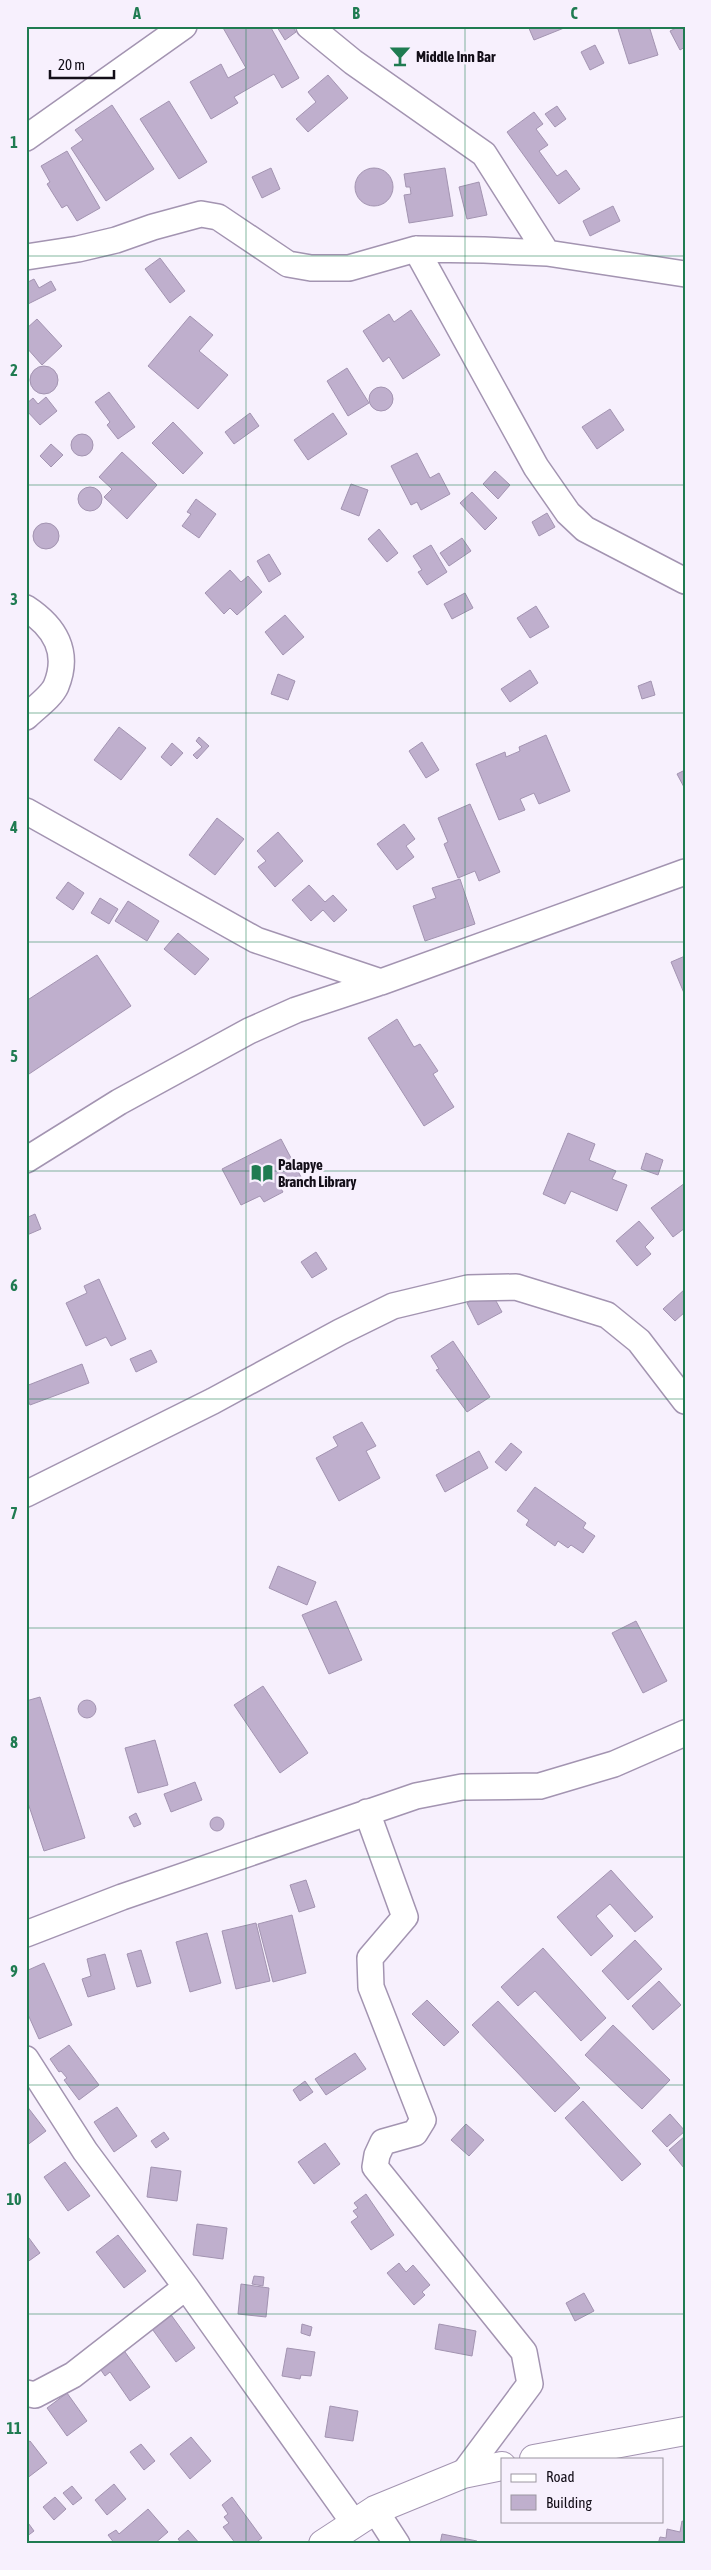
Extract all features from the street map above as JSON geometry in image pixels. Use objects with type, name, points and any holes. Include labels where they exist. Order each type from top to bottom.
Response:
[{"type":"street","points":[[26,138],[184,26]]},
{"type":"street","points":[[309,26],[353,62],[484,154],[548,252]]},
{"type":"street","points":[[26,257],[78,249],[116,240],[153,226],[201,214],[218,217],[288,264],[311,268],[349,268],[416,249],[548,252],[685,274]]},
{"type":"street","points":[[416,249],[536,466],[568,513],[585,529],[685,581]]},
{"type":"street","points":[[26,608],[42,618],[56,637],[63,656],[55,687],[26,717]]},
{"type":"street","points":[[26,811],[256,940],[381,982]]},
{"type":"street","points":[[26,1160],[119,1102],[249,1031],[296,1010],[381,982],[685,872]]},
{"type":"street","points":[[26,1494],[214,1401],[340,1332],[393,1306],[468,1288],[516,1287],[607,1315],[639,1341],[685,1401]]},
{"type":"street","points":[[26,1934],[122,1897],[416,1796],[462,1787],[540,1786],[614,1764],[685,1733]]},
{"type":"street","points":[[367,1812],[406,1917],[370,1958],[371,1987],[423,2120],[415,2133],[383,2142],[377,2155],[375,2168],[524,2352],[530,2384],[463,2474]]},
{"type":"street","points":[[26,2059],[85,2151],[186,2287],[364,2516],[397,2544]]},
{"type":"street","points":[[26,2393],[35,2395],[73,2375],[186,2287]]},
{"type":"street","points":[[539,2458],[685,2431]]},
{"type":"street","points":[[323,2544],[364,2516],[463,2474],[501,2466]]},
{"type":"building","points":[[222,26],[270,26],[299,78],[282,88],[274,74],[234,97],[238,103],[211,119],[190,82],[221,64],[228,78],[246,68]]},
{"type":"building","points":[[292,26],[296,32],[285,40],[277,27]]},
{"type":"building","points":[[528,26],[563,26],[564,28],[534,40]]},
{"type":"building","points":[[626,26],[649,26],[658,55],[629,64],[618,29]]},
{"type":"building","points":[[680,26],[685,26],[685,47],[680,50],[670,31]]},
{"type":"building","points":[[595,45],[604,63],[590,70],[581,52]]},
{"type":"building","points":[[328,75],[348,98],[308,132],[296,119],[316,102],[308,92]]},
{"type":"building","points":[[169,101],[207,162],[179,179],[140,119]]},
{"type":"building","points":[[112,105],[154,169],[106,201],[71,148],[83,140],[75,130]]},
{"type":"building","points":[[557,106],[566,119],[555,127],[545,114]]},
{"type":"building","points":[[534,112],[543,124],[536,129],[548,145],[539,151],[557,176],[566,170],[580,189],[559,204],[507,132]]},
{"type":"building","points":[[67,151],[100,208],[77,221],[67,205],[62,208],[47,184],[50,182],[41,166]]},
{"type":"building","points":[[271,168],[280,189],[262,198],[252,177]]},
{"type":"building","points":[[374,168],[381,169],[387,174],[392,180],[392,194],[387,200],[381,205],[374,206],[367,205],[361,200],[356,194],[355,187],[356,180],[361,174],[367,169]]},
{"type":"building","points":[[445,168],[453,216],[409,223],[404,195],[411,194],[410,187],[406,187],[404,174]]},
{"type":"building","points":[[479,182],[487,215],[467,219],[459,187]]},
{"type":"building","points":[[613,206],[620,221],[590,236],[583,221]]},
{"type":"building","points":[[160,258],[185,291],[170,303],[145,269]]},
{"type":"building","points":[[34,279],[39,288],[51,281],[56,290],[26,305],[26,283]]},
{"type":"building","points":[[411,310],[440,355],[403,379],[389,357],[383,362],[363,331],[389,314],[394,322]]},
{"type":"building","points":[[190,316],[213,335],[199,351],[228,375],[198,409],[148,366]]},
{"type":"building","points":[[37,319],[62,346],[42,365],[26,347],[26,329]]},
{"type":"building","points":[[44,366],[54,370],[58,380],[54,390],[44,394],[34,390],[30,380],[34,370]]},
{"type":"building","points":[[347,368],[369,403],[348,416],[327,381]]},
{"type":"building","points":[[381,387],[386,388],[392,394],[392,404],[386,410],[381,411],[376,410],[370,404],[369,399],[370,394],[376,388]]},
{"type":"building","points":[[109,392],[135,427],[118,439],[107,425],[110,422],[95,402]]},
{"type":"building","points":[[46,397],[57,411],[40,425],[26,410],[26,404],[33,398],[38,404]]},
{"type":"building","points":[[610,409],[624,430],[597,449],[582,427]]},
{"type":"building","points":[[250,413],[259,426],[234,444],[225,432]]},
{"type":"building","points":[[333,413],[347,434],[308,460],[294,440]]},
{"type":"building","points":[[173,422],[203,453],[183,474],[152,443]]},
{"type":"building","points":[[82,434],[90,437],[93,445],[90,453],[82,456],[74,453],[71,445],[74,437]]},
{"type":"building","points":[[51,444],[63,455],[51,467],[40,456]]},
{"type":"building","points":[[122,452],[157,485],[127,519],[104,497],[112,489],[99,477]]},
{"type":"building","points":[[417,453],[430,478],[439,473],[450,494],[421,510],[417,502],[411,505],[391,466]]},
{"type":"building","points":[[495,471],[510,485],[498,499],[483,484]]},
{"type":"building","points":[[351,484],[368,490],[359,516],[341,509]]},
{"type":"building","points":[[90,487],[98,491],[102,499],[98,507],[90,511],[82,507],[78,499],[82,491]]},
{"type":"building","points":[[472,492],[497,518],[485,530],[460,503]]},
{"type":"building","points":[[196,499],[216,514],[199,538],[182,526],[191,514],[187,512]]},
{"type":"building","points":[[547,513],[555,527],[539,536],[532,522]]},
{"type":"building","points":[[46,523],[55,527],[59,536],[55,545],[46,549],[37,545],[33,536],[37,527]]},
{"type":"building","points":[[379,529],[398,553],[387,562],[368,539]]},
{"type":"building","points":[[462,538],[471,551],[449,566],[440,553]]},
{"type":"building","points":[[431,545],[447,572],[427,585],[418,572],[422,570],[413,556]]},
{"type":"building","points":[[269,554],[281,574],[269,582],[257,561]]},
{"type":"building","points":[[230,570],[241,582],[248,576],[262,592],[237,615],[230,608],[224,614],[205,593]]},
{"type":"building","points":[[465,593],[473,608],[452,619],[444,604]]},
{"type":"building","points":[[536,606],[549,627],[530,638],[517,618]]},
{"type":"building","points":[[285,615],[304,637],[283,655],[265,632]]},
{"type":"building","points":[[530,670],[538,683],[510,702],[501,689]]},
{"type":"building","points":[[278,674],[295,681],[288,700],[271,694]]},
{"type":"building","points":[[651,681],[655,695],[642,699],[638,686]]},
{"type":"building","points":[[119,727],[146,748],[121,780],[94,760]]},
{"type":"building","points":[[546,735],[570,791],[539,804],[534,793],[520,799],[525,810],[499,820],[476,764],[505,752],[506,757],[520,751],[519,747]]},
{"type":"building","points":[[199,737],[209,746],[197,759],[193,755],[202,747],[196,741]]},
{"type":"building","points":[[422,742],[439,770],[426,778],[409,751]]},
{"type":"building","points":[[172,743],[183,753],[171,766],[161,757]]},
{"type":"building","points":[[685,770],[685,789],[677,774]]},
{"type":"building","points":[[470,804],[500,872],[479,881],[475,871],[458,878],[444,844],[448,842],[438,818]]},
{"type":"building","points":[[217,818],[244,839],[215,875],[189,855]]},
{"type":"building","points":[[404,824],[415,839],[406,846],[414,857],[397,870],[377,844]]},
{"type":"building","points":[[278,832],[303,861],[275,887],[258,867],[266,861],[257,851]]},
{"type":"building","points":[[460,879],[475,924],[425,941],[413,906],[436,898],[432,888]]},
{"type":"building","points":[[68,882],[84,893],[73,910],[56,898]]},
{"type":"building","points":[[309,885],[325,902],[333,895],[347,910],[334,922],[323,910],[311,921],[292,900]]},
{"type":"building","points":[[100,898],[118,909],[109,924],[91,913]]},
{"type":"building","points":[[128,901],[159,921],[147,941],[115,921]]},
{"type":"building","points":[[178,933],[209,959],[195,975],[164,949]]},
{"type":"building","points":[[97,955],[131,1006],[26,1076],[26,1001]]},
{"type":"building","points":[[685,956],[685,993],[684,993],[671,962]]},
{"type":"building","points":[[397,1019],[414,1047],[420,1044],[438,1071],[433,1074],[454,1107],[424,1126],[368,1038]]},
{"type":"building","points":[[568,1133],[595,1144],[589,1160],[616,1171],[612,1179],[627,1185],[617,1211],[571,1191],[565,1204],[543,1194]]},
{"type":"building","name":"Palapye Branch Library","points":[[281,1139],[301,1177],[280,1187],[283,1192],[264,1202],[260,1196],[241,1205],[222,1169]]},
{"type":"building","points":[[646,1153],[663,1160],[658,1175],[641,1169]]},
{"type":"building","points":[[685,1183],[685,1228],[673,1237],[651,1208]]},
{"type":"building","points":[[35,1214],[41,1229],[27,1235],[26,1218]]},
{"type":"building","points":[[639,1221],[654,1238],[645,1247],[651,1254],[637,1266],[616,1241]]},
{"type":"building","points":[[316,1252],[327,1269],[312,1278],[301,1262]]},
{"type":"building","points":[[99,1279],[126,1339],[111,1346],[106,1337],[86,1346],[66,1303],[87,1293],[84,1286]]},
{"type":"building","points":[[685,1289],[685,1312],[675,1321],[663,1309]]},
{"type":"building","points":[[490,1290],[502,1312],[478,1325],[467,1303]]},
{"type":"building","points":[[453,1341],[490,1397],[467,1412],[436,1370],[439,1369],[431,1356]]},
{"type":"building","points":[[151,1350],[157,1362],[136,1372],[130,1359]]},
{"type":"building","points":[[82,1364],[89,1383],[30,1405],[26,1395],[26,1386]]},
{"type":"building","points":[[362,1422],[376,1446],[366,1451],[380,1478],[339,1501],[316,1458],[338,1446],[333,1437]]},
{"type":"building","points":[[511,1443],[522,1452],[506,1471],[495,1462]]},
{"type":"building","points":[[479,1451],[488,1468],[445,1492],[436,1475]]},
{"type":"building","points":[[535,1487],[586,1523],[583,1528],[595,1536],[583,1553],[571,1545],[568,1548],[558,1541],[555,1546],[526,1525],[529,1520],[517,1511]]},
{"type":"building","points":[[278,1566],[316,1582],[307,1605],[269,1588]]},
{"type":"building","points":[[336,1601],[362,1660],[329,1674],[302,1615]]},
{"type":"building","points":[[636,1621],[667,1681],[643,1693],[612,1633]]},
{"type":"building","points":[[263,1686],[308,1753],[280,1773],[234,1705]]},
{"type":"building","points":[[40,1697],[85,1838],[44,1851],[26,1797],[26,1701]]},
{"type":"building","points":[[87,1700],[93,1703],[96,1709],[93,1715],[87,1718],[81,1715],[78,1709],[81,1703]]},
{"type":"building","points":[[155,1740],[168,1785],[138,1793],[125,1748]]},
{"type":"building","points":[[195,1782],[202,1800],[171,1812],[164,1794]]},
{"type":"building","points":[[136,1813],[141,1824],[134,1827],[129,1817]]},
{"type":"building","points":[[217,1817],[222,1819],[224,1824],[222,1829],[217,1831],[212,1829],[210,1824],[212,1819]]},
{"type":"building","points":[[611,1870],[653,1917],[635,1932],[610,1904],[596,1916],[613,1936],[591,1956],[557,1917]]},
{"type":"building","points":[[306,1880],[315,1907],[299,1912],[290,1885]]},
{"type":"building","points":[[292,1915],[306,1973],[273,1982],[258,1924]]},
{"type":"building","points":[[256,1923],[270,1981],[236,1989],[222,1931]]},
{"type":"building","points":[[207,1933],[221,1983],[190,1992],[176,1942]]},
{"type":"building","points":[[635,1940],[662,1969],[628,2000],[602,1971]]},
{"type":"building","points":[[543,1948],[606,2018],[581,2041],[535,1991],[518,2006],[501,1987]]},
{"type":"building","points":[[141,1950],[151,1983],[137,1987],[127,1954]]},
{"type":"building","points":[[105,1954],[115,1989],[88,1997],[82,1979],[91,1976],[87,1959]]},
{"type":"building","points":[[44,1963],[72,2025],[39,2039],[26,2010],[26,1971]]},
{"type":"building","points":[[659,1981],[681,2005],[653,2030],[632,2006]]},
{"type":"building","points":[[427,2000],[459,2032],[444,2046],[412,2014]]},
{"type":"building","points":[[498,2001],[580,2088],[555,2112],[472,2025]]},
{"type":"building","points":[[613,2025],[670,2080],[642,2109],[585,2055]]},
{"type":"building","points":[[69,2045],[99,2085],[79,2100],[64,2080],[67,2078],[61,2071],[59,2072],[50,2059]]},
{"type":"building","points":[[355,2053],[366,2069],[326,2095],[315,2079]]},
{"type":"building","points":[[305,2081],[313,2092],[300,2101],[293,2090]]},
{"type":"building","points":[[583,2101],[641,2164],[622,2181],[565,2118]]},
{"type":"building","points":[[26,2105],[46,2131],[26,2146]]},
{"type":"building","points":[[117,2107],[137,2136],[114,2152],[94,2122]]},
{"type":"building","points":[[670,2114],[685,2131],[667,2147],[652,2131]]},
{"type":"building","points":[[466,2124],[484,2140],[469,2156],[451,2140]]},
{"type":"building","points":[[164,2132],[169,2139],[156,2148],[151,2141]]},
{"type":"building","points":[[685,2136],[685,2168],[684,2168],[669,2150]]},
{"type":"building","points":[[325,2143],[340,2164],[314,2184],[298,2162]]},
{"type":"building","points":[[65,2162],[90,2196],[68,2211],[44,2177]]},
{"type":"building","points":[[151,2167],[181,2171],[177,2201],[147,2197]]},
{"type":"building","points":[[366,2194],[394,2235],[371,2250],[351,2222],[358,2217],[353,2211],[358,2208],[354,2203]]},
{"type":"building","points":[[197,2224],[227,2228],[223,2259],[193,2255]]},
{"type":"building","points":[[26,2234],[40,2253],[26,2263]]},
{"type":"building","points":[[118,2235],[146,2271],[124,2288],[96,2252]]},
{"type":"building","points":[[399,2263],[406,2272],[413,2265],[430,2285],[422,2292],[425,2295],[414,2305],[387,2273]]},
{"type":"building","points":[[254,2276],[264,2277],[263,2286],[252,2284]]},
{"type":"building","points":[[241,2284],[269,2288],[266,2317],[238,2314]]},
{"type":"building","points":[[584,2293],[594,2311],[575,2321],[566,2303]]},
{"type":"building","points":[[169,2312],[195,2348],[176,2362],[150,2326]]},
{"type":"building","points":[[302,2324],[312,2327],[310,2336],[301,2333]]},
{"type":"building","points":[[439,2324],[476,2331],[472,2356],[435,2349]]},
{"type":"building","points":[[120,2345],[150,2387],[130,2401],[110,2372],[105,2376],[96,2363]]},
{"type":"building","points":[[287,2348],[315,2352],[311,2376],[301,2375],[300,2379],[282,2376]]},
{"type":"building","points":[[67,2393],[87,2421],[67,2436],[47,2408]]},
{"type":"building","points":[[330,2406],[358,2411],[353,2441],[325,2437]]},
{"type":"building","points":[[191,2437],[211,2461],[190,2479],[170,2454]]},
{"type":"building","points":[[30,2441],[47,2463],[26,2479],[26,2443]]},
{"type":"building","points":[[141,2444],[155,2461],[144,2470],[130,2452]]},
{"type":"building","points":[[114,2484],[126,2499],[107,2515],[95,2500]]},
{"type":"building","points":[[72,2486],[82,2498],[73,2505],[63,2493]]},
{"type":"building","points":[[55,2497],[66,2509],[54,2520],[43,2507]]},
{"type":"building","points":[[232,2497],[262,2538],[254,2544],[236,2544],[223,2527],[229,2523],[224,2517],[228,2514],[222,2505]]},
{"type":"building","points":[[148,2509],[168,2532],[154,2544],[115,2544],[108,2535],[116,2530],[119,2534]]},
{"type":"building","points":[[26,2520],[34,2531],[26,2537]]},
{"type":"building","points":[[682,2521],[685,2522],[685,2544],[658,2544],[660,2537],[666,2538],[667,2529],[680,2532]]},
{"type":"building","points":[[188,2530],[200,2544],[182,2544],[178,2539]]},
{"type":"building","points":[[442,2534],[477,2541],[477,2544],[440,2544]]},
{"type":"place","name":"Middle Inn Bar","points":[[400,56]]},
{"type":"place","name":"Palapye Branch Library","points":[[262,1173]]}]
